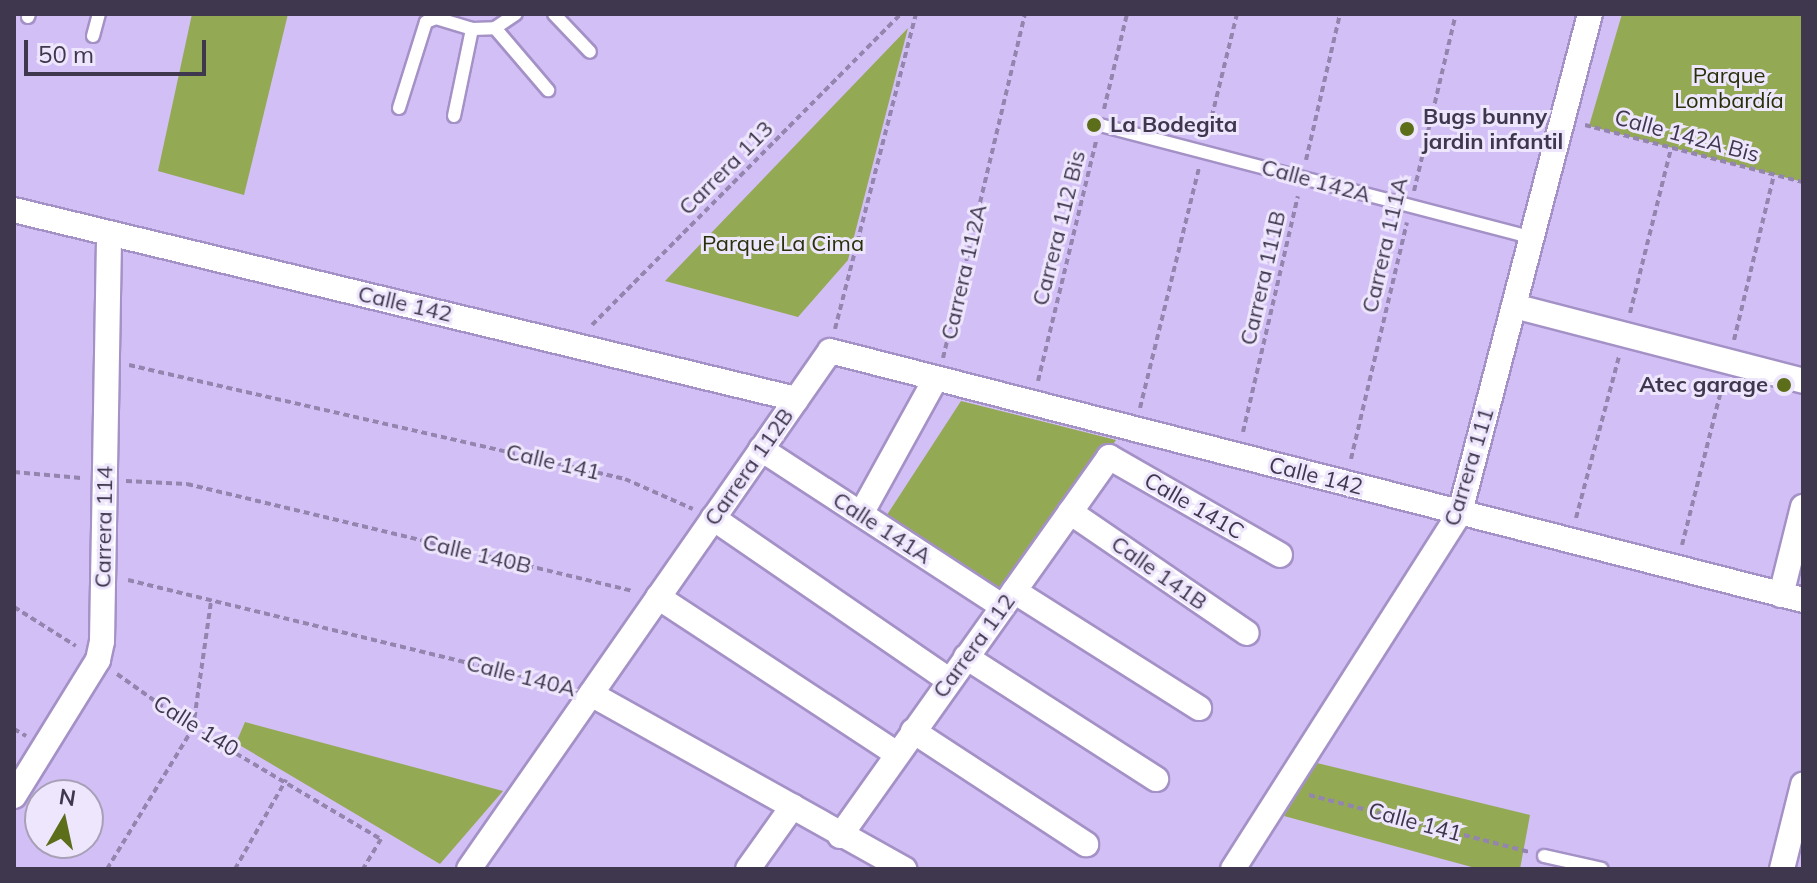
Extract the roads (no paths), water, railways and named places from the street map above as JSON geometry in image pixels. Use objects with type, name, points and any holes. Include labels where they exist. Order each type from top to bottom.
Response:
[{"type":"street","name":"Carrera 111","points":[[1233,869],[1460,512],[1590,14]]},
{"type":"street","name":"Calle 142","points":[[14,210],[796,399]]},
{"type":"street","name":"Carrera 114","points":[[14,796],[98,660],[109,234]]},
{"type":"street","points":[[1514,306],[1803,381]]},
{"type":"street","name":"Calle 142","points":[[830,351],[1792,598]]},
{"type":"street","name":"Carrera 112B","points":[[477,866],[591,694],[830,351]]},
{"type":"street","points":[[861,514],[936,378]]},
{"type":"street","name":"Calle 141A","points":[[761,449],[861,514],[1199,708]]},
{"type":"street","name":"Carrera 112","points":[[840,836],[1109,457]]},
{"type":"street","name":"Calle 141C","points":[[1109,457],[1280,555]]},
{"type":"street","points":[[1792,598],[1803,507]]},
{"type":"street","name":"Calle 141B","points":[[1070,512],[1247,633]]},
{"type":"street","points":[[713,518],[949,680]]},
{"type":"street","points":[[658,597],[897,754]]},
{"type":"street","points":[[966,657],[1156,779]]},
{"type":"street","name":"Calle 140A","points":[[591,694],[793,806],[840,836],[904,869]]},
{"type":"street","points":[[913,731],[1086,844]]},
{"type":"street","points":[[1782,869],[1803,785]]},
{"type":"street","points":[[748,869],[793,806]]},
{"type":"lane","points":[[93,36],[99,14]]},
{"type":"lane","points":[[399,108],[426,22],[436,18],[472,29],[495,28],[516,14]]},
{"type":"lane","points":[[554,14],[590,52]]},
{"type":"lane","points":[[495,28],[548,90]]},
{"type":"lane","points":[[454,116],[472,29]]},
{"type":"lane","name":"Calle 142A","points":[[1100,125],[1531,237]]},
{"type":"lane","points":[[1544,856],[1602,869]]},
{"type":"place","name":"La Bodegita","points":[[1094,125]]},
{"type":"place","name":"Bugs bunny jardin infantil","points":[[1407,129]]},
{"type":"place","name":"Atec garage","points":[[1784,385]]},
{"type":"park label","name":"Parque Lombardía","points":[[1729,88]]},
{"type":"park label","name":"Parque La Cima","points":[[783,244]]}]
